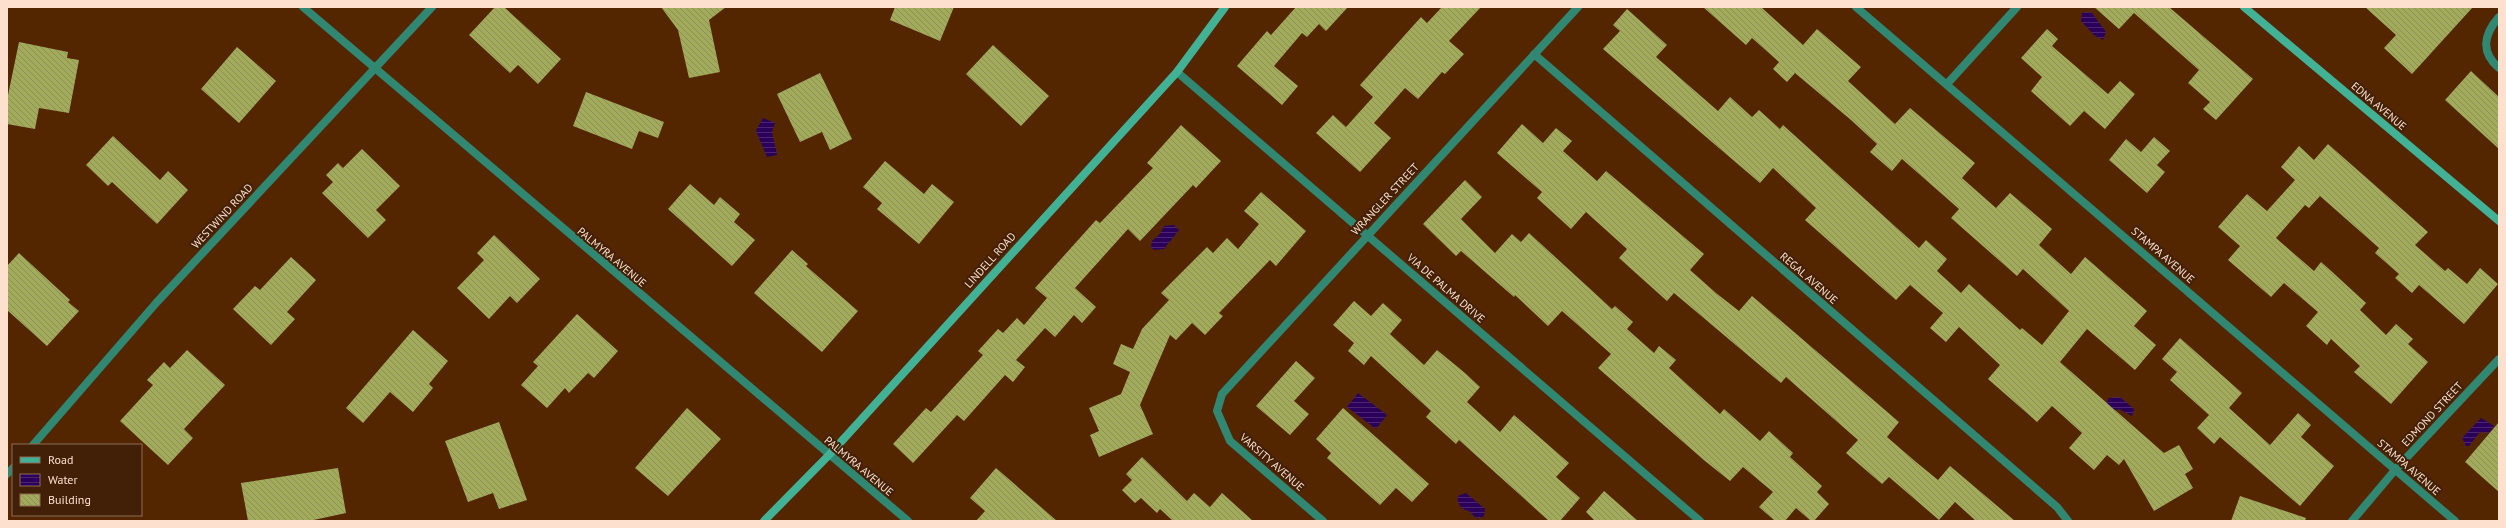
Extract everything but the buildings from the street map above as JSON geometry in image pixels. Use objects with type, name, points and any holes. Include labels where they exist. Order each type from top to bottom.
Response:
[{"type":"street","name":"PALMYRA AVENUE","points":[[303,7],[908,521]]},
{"type":"street","name":"WESTWIND ROAD","points":[[34,444],[157,302],[432,7]]},
{"type":"street","name":"LINDELL ROAD","points":[[764,521],[829,455],[1177,72],[1225,7]]},
{"type":"street","name":"WRANGLER STREET","points":[[1217,411],[1222,394],[1578,7]]},
{"type":"street","name":"STAMPA AVENUE","points":[[1856,7],[2455,521]]},
{"type":"street","points":[[1947,84],[2017,7]]},
{"type":"street","name":"EDNA AVENUE","points":[[2244,7],[2499,221]]},
{"type":"street","points":[[2499,17],[2486,35],[2486,49],[2493,63],[2499,68]]},
{"type":"street","name":"REGAL AVENUE","points":[[1534,54],[2057,507],[2068,521]]},
{"type":"street","name":"VIA DE PALMA DRIVE","points":[[1177,72],[1700,521]]},
{"type":"street","name":"EDMOND STREET","points":[[2352,521],[2395,470],[2499,359]]},
{"type":"street","name":"VARSITY AVENUE","points":[[1217,411],[1230,441],[1323,521]]},
{"type":"water","points":[[2082,13],[2092,13],[2106,32],[2103,40],[2094,35],[2081,21]]},
{"type":"water","points":[[763,118],[775,123],[772,132],[777,155],[767,157],[756,131]]},
{"type":"water","points":[[1174,225],[1179,230],[1164,249],[1154,250],[1151,247],[1152,241],[1160,234],[1164,226]]},
{"type":"water","points":[[1358,393],[1387,415],[1376,429],[1347,407]]},
{"type":"water","points":[[2120,397],[2134,409],[2132,416],[2119,409],[2111,412],[2105,405],[2109,398]]},
{"type":"water","points":[[2481,418],[2494,426],[2489,433],[2480,432],[2469,446],[2466,446],[2462,438]]},
{"type":"water","points":[[1466,493],[1485,509],[1484,516],[1477,519],[1469,511],[1460,506],[1458,496]]}]
